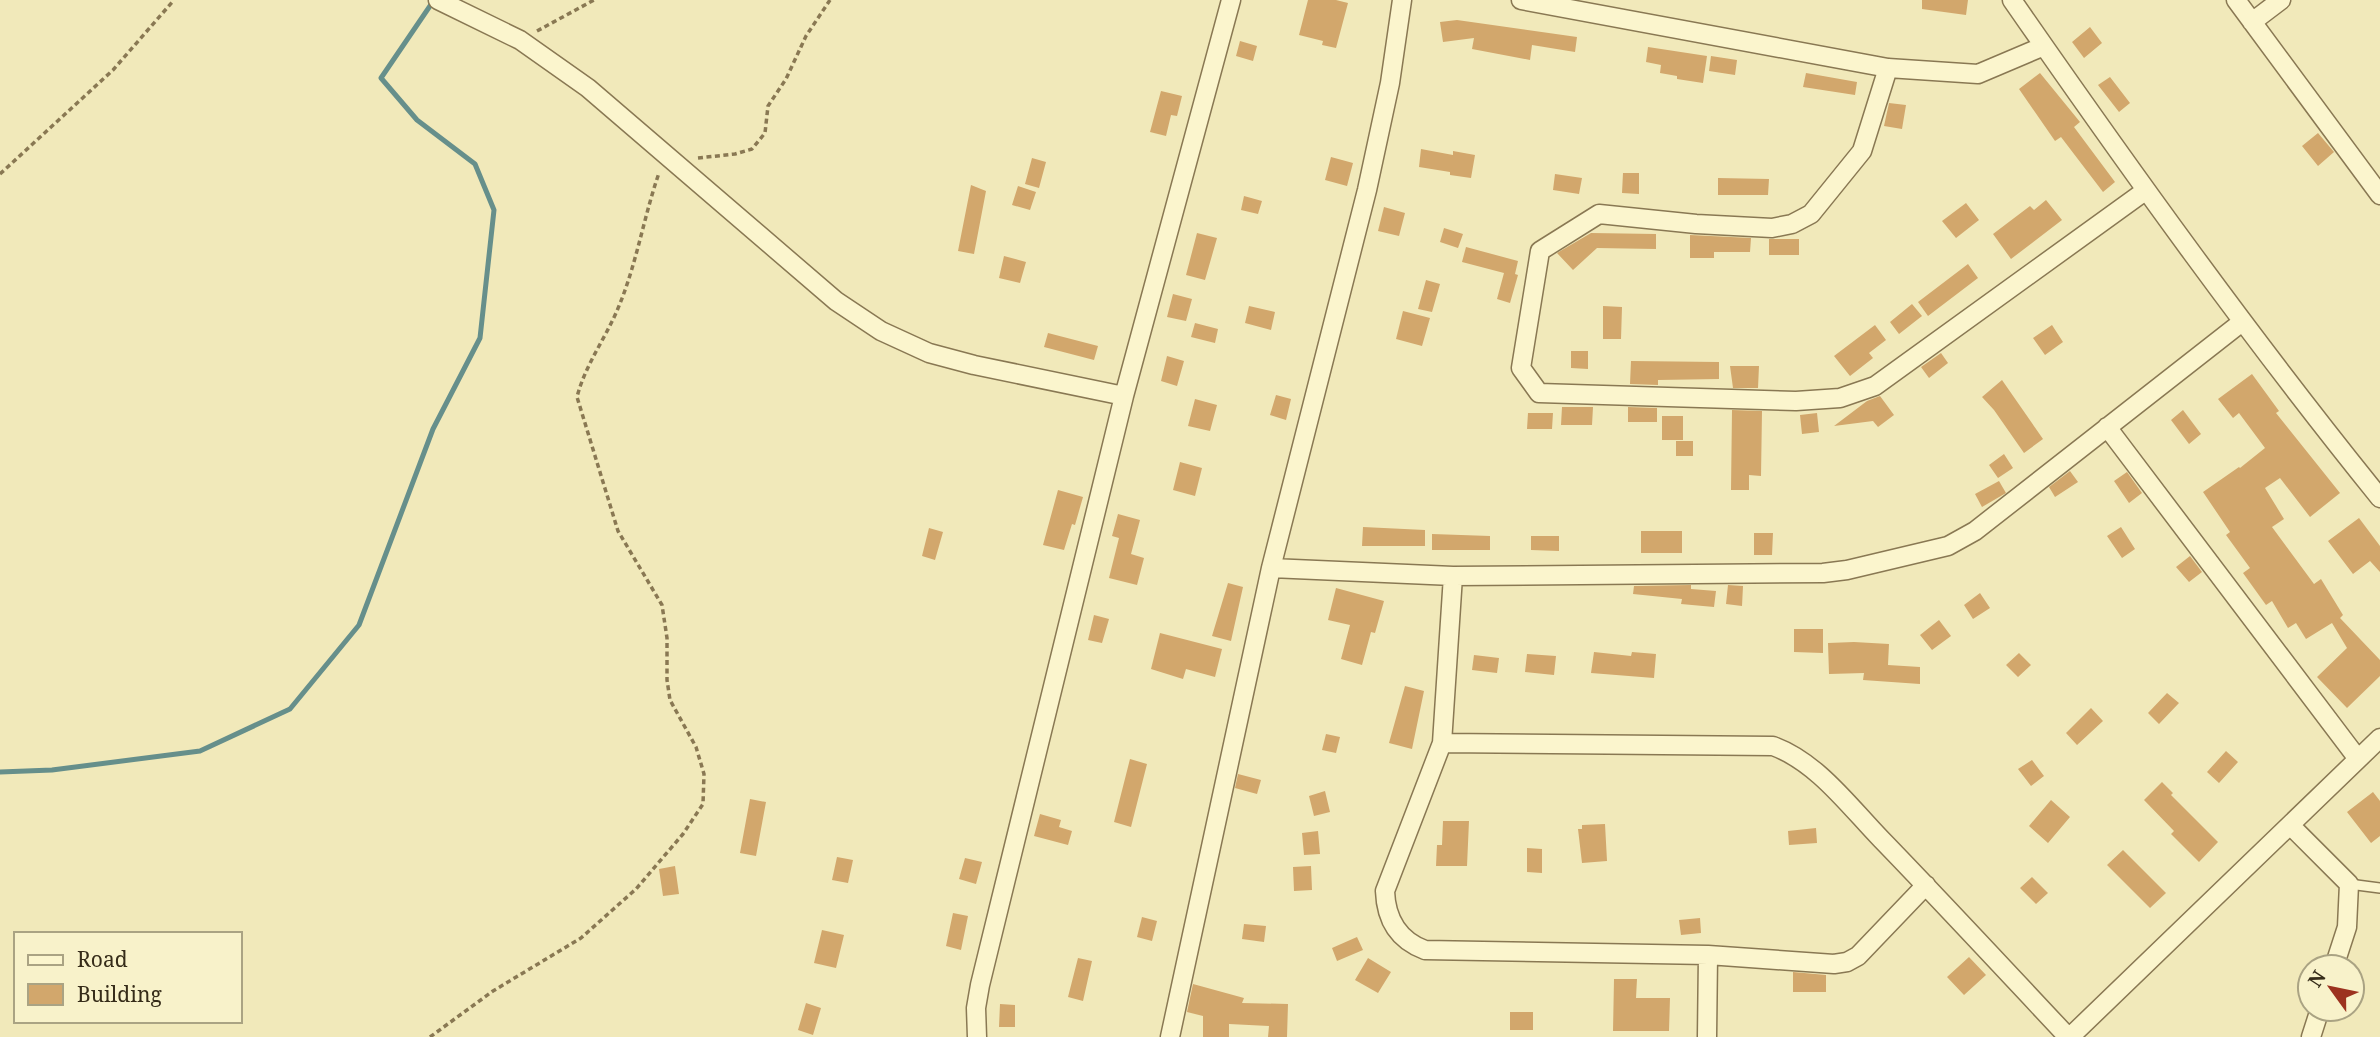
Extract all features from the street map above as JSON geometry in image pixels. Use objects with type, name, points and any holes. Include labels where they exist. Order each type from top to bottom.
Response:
[{"type":"street","points":[[438,0],[515,38],[588,88],[836,301],[881,331],[929,353],[1124,396]]},
{"type":"street","points":[[977,1037],[976,1008],[980,985],[1124,396],[1231,0]]},
{"type":"street","points":[[1170,1037],[1270,568],[1367,190],[1390,83],[1402,0]]},
{"type":"street","points":[[1521,0],[1888,68],[1978,74],[2044,46]]},
{"type":"street","points":[[2012,0],[2145,191],[2242,322],[2380,498]]},
{"type":"street","points":[[2236,0],[2380,195]]},
{"type":"street","points":[[2252,22],[2281,0]]},
{"type":"street","points":[[1888,68],[1863,150],[1811,214],[1792,224],[1772,228],[1696,224],[1599,214],[1540,251],[1521,368],[1539,393],[1796,401],[1840,398],[1875,386],[2145,191]]},
{"type":"street","points":[[1270,568],[1453,576],[1823,573],[1847,570],[1948,546],[1962,540],[2242,322]]},
{"type":"street","points":[[2108,427],[2358,759]]},
{"type":"street","points":[[1453,576],[1442,743],[1385,891],[1390,919],[1399,934],[1411,945],[1425,950],[1708,955],[1834,964],[1847,962],[1858,956],[1926,886]]},
{"type":"street","points":[[1442,743],[1773,746],[1790,752],[1819,775],[2069,1037],[2380,738]]},
{"type":"street","points":[[2290,825],[2349,884],[2347,927],[2339,953]]},
{"type":"street","points":[[1707,1037],[1708,955]]},
{"type":"lane","points":[[2349,884],[2380,888]]},
{"type":"path","points":[[0,174],[113,70],[174,0]]},
{"type":"path","points":[[515,38],[594,0]]},
{"type":"path","points":[[430,1037],[494,991],[581,938],[636,889],[683,834],[703,804],[704,774],[696,747],[670,700],[667,638],[662,606],[618,531],[578,397],[583,377],[616,313],[636,259],[652,195],[671,159],[752,149],[765,133],[768,106],[786,79],[806,36],[830,0]]},
{"type":"building","points":[[1308,0],[1348,3],[1336,48],[1322,45],[1323,41],[1299,35]]},
{"type":"building","points":[[1922,0],[1968,0],[1966,15],[1922,9]]},
{"type":"building","points":[[1457,20],[1577,37],[1575,52],[1532,45],[1530,60],[1472,49],[1474,38],[1443,42],[1440,22]]},
{"type":"building","points":[[2090,27],[2102,43],[2084,58],[2072,42]]},
{"type":"building","points":[[1240,41],[1257,46],[1253,61],[1236,56]]},
{"type":"building","points":[[1648,47],[1707,56],[1703,83],[1660,73],[1661,65],[1646,62]]},
{"type":"building","points":[[1711,56],[1737,60],[1735,75],[1709,71]]},
{"type":"building","points":[[1806,73],[1857,82],[1855,95],[1803,87]]},
{"type":"building","points":[[2040,73],[2080,122],[2074,127],[2115,182],[2103,192],[2061,137],[2055,141],[2019,89]]},
{"type":"building","points":[[2110,77],[2130,103],[2119,112],[2098,85]]},
{"type":"building","points":[[1161,91],[1182,96],[1177,116],[1171,115],[1166,136],[1150,132]]},
{"type":"building","points":[[1889,103],[1906,105],[1902,129],[1884,126]]},
{"type":"building","points":[[2318,133],[2334,152],[2318,166],[2302,146]]},
{"type":"building","points":[[1421,149],[1453,155],[1453,151],[1475,155],[1471,178],[1419,167]]},
{"type":"building","points":[[1331,157],[1353,163],[1347,186],[1325,180]]},
{"type":"building","points":[[1032,158],[1046,162],[1039,188],[1025,184]]},
{"type":"building","points":[[1623,173],[1639,173],[1639,194],[1622,193]]},
{"type":"building","points":[[1555,174],[1582,178],[1579,194],[1553,190]]},
{"type":"building","points":[[1718,178],[1769,179],[1768,195],[1718,195]]},
{"type":"building","points":[[971,185],[986,191],[974,254],[958,251]]},
{"type":"building","points":[[1018,186],[1036,192],[1030,210],[1012,205]]},
{"type":"building","points":[[1244,196],[1262,201],[1258,214],[1241,210]]},
{"type":"building","points":[[2046,200],[2062,220],[2011,259],[1993,234],[2030,206],[2034,210]]},
{"type":"building","points":[[1966,203],[1979,220],[1956,238],[1942,221]]},
{"type":"building","points":[[1384,207],[1405,213],[1399,236],[1378,231]]},
{"type":"building","points":[[1444,228],[1463,234],[1458,248],[1440,242]]},
{"type":"building","points":[[1197,233],[1217,238],[1205,280],[1186,275]]},
{"type":"building","points":[[1591,233],[1656,234],[1656,249],[1597,248],[1573,270],[1557,253]]},
{"type":"building","points":[[1690,235],[1751,238],[1750,252],[1714,252],[1714,258],[1690,258]]},
{"type":"building","points":[[1769,239],[1799,239],[1799,255],[1769,255]]},
{"type":"building","points":[[1466,247],[1518,261],[1515,274],[1518,275],[1510,303],[1497,299],[1504,273],[1462,262]]},
{"type":"building","points":[[1004,256],[1026,262],[1020,283],[999,278]]},
{"type":"building","points":[[1968,264],[1978,278],[1928,316],[1918,302]]},
{"type":"building","points":[[1426,280],[1440,284],[1432,312],[1418,309]]},
{"type":"building","points":[[1173,294],[1192,299],[1186,321],[1167,317]]},
{"type":"building","points":[[1912,304],[1922,316],[1899,334],[1890,322]]},
{"type":"building","points":[[1249,306],[1275,312],[1271,330],[1245,323]]},
{"type":"building","points":[[1603,306],[1622,307],[1621,339],[1603,339]]},
{"type":"building","points":[[1403,311],[1430,318],[1422,346],[1396,339]]},
{"type":"building","points":[[1195,323],[1218,329],[1215,343],[1191,337]]},
{"type":"building","points":[[1875,325],[1886,340],[1869,353],[1873,358],[1850,376],[1834,356]]},
{"type":"building","points":[[2052,325],[2063,342],[2045,355],[2033,338]]},
{"type":"building","points":[[1048,333],[1098,346],[1094,360],[1044,347]]},
{"type":"building","points":[[1571,351],[1588,351],[1588,369],[1571,368]]},
{"type":"building","points":[[1941,353],[1948,363],[1929,378],[1921,367]]},
{"type":"building","points":[[1167,356],[1184,361],[1177,386],[1161,381]]},
{"type":"building","points":[[1631,361],[1719,362],[1719,379],[1658,380],[1658,385],[1630,384]]},
{"type":"building","points":[[1730,366],[1759,366],[1758,388],[1733,388]]},
{"type":"building","points":[[2252,374],[2279,411],[2276,413],[2340,493],[2310,517],[2280,478],[2265,488],[2284,519],[2272,527],[2314,584],[2321,579],[2343,615],[2340,618],[2380,660],[2380,676],[2347,708],[2317,677],[2347,648],[2332,623],[2306,639],[2296,623],[2288,628],[2272,601],[2266,605],[2243,573],[2250,568],[2226,535],[2230,532],[2203,492],[2265,448],[2239,413],[2233,418],[2218,399]]},
{"type":"building","points":[[2002,380],[2043,439],[2024,453],[1982,397]]},
{"type":"building","points":[[1276,395],[1291,399],[1286,420],[1270,415]]},
{"type":"building","points":[[1880,396],[1894,415],[1878,427],[1873,421],[1834,426],[1867,401]]},
{"type":"building","points":[[1195,399],[1217,405],[1210,431],[1188,426]]},
{"type":"building","points":[[1562,407],[1593,407],[1592,425],[1561,425]]},
{"type":"building","points":[[1628,407],[1657,408],[1657,422],[1628,422]]},
{"type":"building","points":[[1732,410],[1762,411],[1761,476],[1749,475],[1749,490],[1731,490]]},
{"type":"building","points":[[2183,410],[2201,434],[2189,444],[2171,420]]},
{"type":"building","points":[[1528,413],[1553,413],[1552,429],[1527,429]]},
{"type":"building","points":[[1817,413],[1819,432],[1802,434],[1800,415]]},
{"type":"building","points":[[1662,416],[1683,416],[1683,440],[1662,440]]},
{"type":"building","points":[[1676,441],[1693,441],[1693,456],[1676,456]]},
{"type":"building","points":[[2004,454],[2013,468],[1998,478],[1989,465]]},
{"type":"building","points":[[1180,462],[1202,468],[1195,496],[1173,490]]},
{"type":"building","points":[[2070,471],[2078,482],[2055,497],[2049,487]]},
{"type":"building","points":[[2127,472],[2142,493],[2129,503],[2114,481]]},
{"type":"building","points":[[1999,481],[2006,493],[1982,507],[1975,494]]},
{"type":"building","points":[[1058,490],[1083,497],[1064,550],[1043,545]]},
{"type":"building","points":[[1118,514],[1140,520],[1131,554],[1144,558],[1137,585],[1109,578],[1119,538],[1112,536]]},
{"type":"building","points":[[2359,518],[2380,546],[2380,572],[2370,561],[2353,574],[2328,541]]},
{"type":"building","points":[[1363,527],[1425,530],[1425,546],[1362,546]]},
{"type":"building","points":[[2121,527],[2135,549],[2122,558],[2107,536]]},
{"type":"building","points":[[929,528],[943,532],[935,560],[922,556]]},
{"type":"building","points":[[1641,531],[1682,531],[1682,553],[1641,553]]},
{"type":"building","points":[[1754,533],[1773,533],[1772,555],[1754,555]]},
{"type":"building","points":[[1432,534],[1490,536],[1490,550],[1432,550]]},
{"type":"building","points":[[1531,536],[1559,536],[1559,551],[1531,550]]},
{"type":"building","points":[[2190,556],[2202,572],[2189,582],[2176,567]]},
{"type":"building","points":[[1228,583],[1243,587],[1231,641],[1212,636]]},
{"type":"building","points":[[1691,585],[1691,589],[1716,591],[1714,607],[1681,604],[1682,599],[1633,594],[1634,586]]},
{"type":"building","points":[[1728,585],[1743,586],[1742,606],[1726,604]]},
{"type":"building","points":[[1336,588],[1384,601],[1375,633],[1371,632],[1362,665],[1341,659],[1350,625],[1328,620]]},
{"type":"building","points":[[1980,593],[1990,608],[1973,619],[1964,605]]},
{"type":"building","points":[[1094,615],[1109,619],[1102,643],[1088,640]]},
{"type":"building","points":[[1939,620],[1951,636],[1932,650],[1920,635]]},
{"type":"building","points":[[1794,629],[1823,629],[1823,653],[1794,652]]},
{"type":"building","points":[[1160,633],[1222,649],[1215,677],[1186,669],[1183,679],[1151,669]]},
{"type":"building","points":[[1828,643],[1889,644],[1888,665],[1920,667],[1920,684],[1863,680],[1864,673],[1829,674]]},
{"type":"building","points":[[1594,652],[1631,656],[1632,652],[1656,654],[1654,678],[1591,673]]},
{"type":"building","points":[[2019,653],[2031,665],[2018,677],[2006,665]]},
{"type":"building","points":[[1527,654],[1556,656],[1554,675],[1525,672]]},
{"type":"building","points":[[1474,655],[1499,658],[1497,673],[1472,670]]},
{"type":"building","points":[[1405,686],[1424,691],[1412,749],[1389,743]]},
{"type":"building","points":[[2167,693],[2179,703],[2159,724],[2148,713]]},
{"type":"building","points":[[2091,708],[2103,721],[2077,745],[2066,733]]},
{"type":"building","points":[[1326,734],[1340,737],[1336,753],[1322,750]]},
{"type":"building","points":[[2226,751],[2238,762],[2219,783],[2207,772]]},
{"type":"building","points":[[1130,759],[1147,764],[1131,827],[1114,822]]},
{"type":"building","points":[[2032,760],[2044,776],[2031,786],[2018,769]]},
{"type":"building","points":[[1238,774],[1261,780],[1257,794],[1235,788]]},
{"type":"building","points":[[2162,782],[2173,793],[2171,795],[2218,842],[2199,862],[2171,834],[2174,831],[2144,800]]},
{"type":"building","points":[[1325,791],[1330,812],[1314,816],[1309,796]]},
{"type":"building","points":[[2373,792],[2380,801],[2380,836],[2371,843],[2347,812]]},
{"type":"building","points":[[750,799],[766,802],[756,856],[740,853]]},
{"type":"building","points":[[2051,800],[2070,817],[2048,843],[2029,826]]},
{"type":"building","points":[[1040,814],[1061,820],[1059,827],[1072,831],[1068,845],[1034,836]]},
{"type":"building","points":[[1443,821],[1469,821],[1467,866],[1436,866],[1437,845],[1442,845]]},
{"type":"building","points":[[1605,824],[1607,861],[1582,863],[1578,829],[1582,829],[1582,825]]},
{"type":"building","points":[[1816,828],[1817,843],[1789,845],[1788,831]]},
{"type":"building","points":[[1318,831],[1320,854],[1304,855],[1302,833]]},
{"type":"building","points":[[1527,848],[1542,849],[1542,873],[1527,872]]},
{"type":"building","points":[[2123,850],[2166,893],[2150,908],[2107,865]]},
{"type":"building","points":[[837,857],[853,860],[848,883],[832,880]]},
{"type":"building","points":[[965,858],[982,862],[976,884],[959,879]]},
{"type":"building","points":[[675,866],[679,894],[663,896],[659,869]]},
{"type":"building","points":[[1311,866],[1312,890],[1294,891],[1293,867]]},
{"type":"building","points":[[2032,877],[2048,893],[2036,904],[2020,888]]},
{"type":"building","points":[[953,913],[968,916],[961,950],[946,946]]},
{"type":"building","points":[[1142,917],[1157,921],[1152,941],[1137,937]]},
{"type":"building","points":[[1700,918],[1701,933],[1681,935],[1679,920]]},
{"type":"building","points":[[1244,924],[1266,926],[1264,942],[1242,939]]},
{"type":"building","points":[[822,930],[844,935],[836,968],[814,963]]},
{"type":"building","points":[[1357,937],[1363,950],[1337,961],[1332,948]]},
{"type":"building","points":[[1969,957],[1986,975],[1964,995],[1947,977]]},
{"type":"building","points":[[1078,958],[1092,961],[1083,1001],[1068,997]]},
{"type":"building","points":[[1368,958],[1391,972],[1378,993],[1355,980]]},
{"type":"building","points":[[1793,972],[1826,975],[1826,992],[1793,992]]},
{"type":"building","points":[[1614,979],[1637,979],[1636,998],[1670,998],[1669,1031],[1613,1031]]},
{"type":"building","points":[[1193,984],[1244,998],[1242,1003],[1288,1004],[1287,1037],[1268,1037],[1269,1026],[1229,1024],[1229,1037],[1203,1037],[1203,1016],[1187,1012]]},
{"type":"building","points":[[806,1003],[821,1008],[813,1035],[798,1030]]},
{"type":"building","points":[[1000,1004],[1015,1005],[1015,1027],[999,1027]]},
{"type":"building","points":[[1510,1012],[1533,1012],[1533,1030],[1510,1030]]},
{"type":"waterway","points":[[0,772],[52,770],[200,751],[290,709],[359,625],[433,429],[480,338],[494,210],[475,164],[417,120],[381,78],[434,0]]}]
